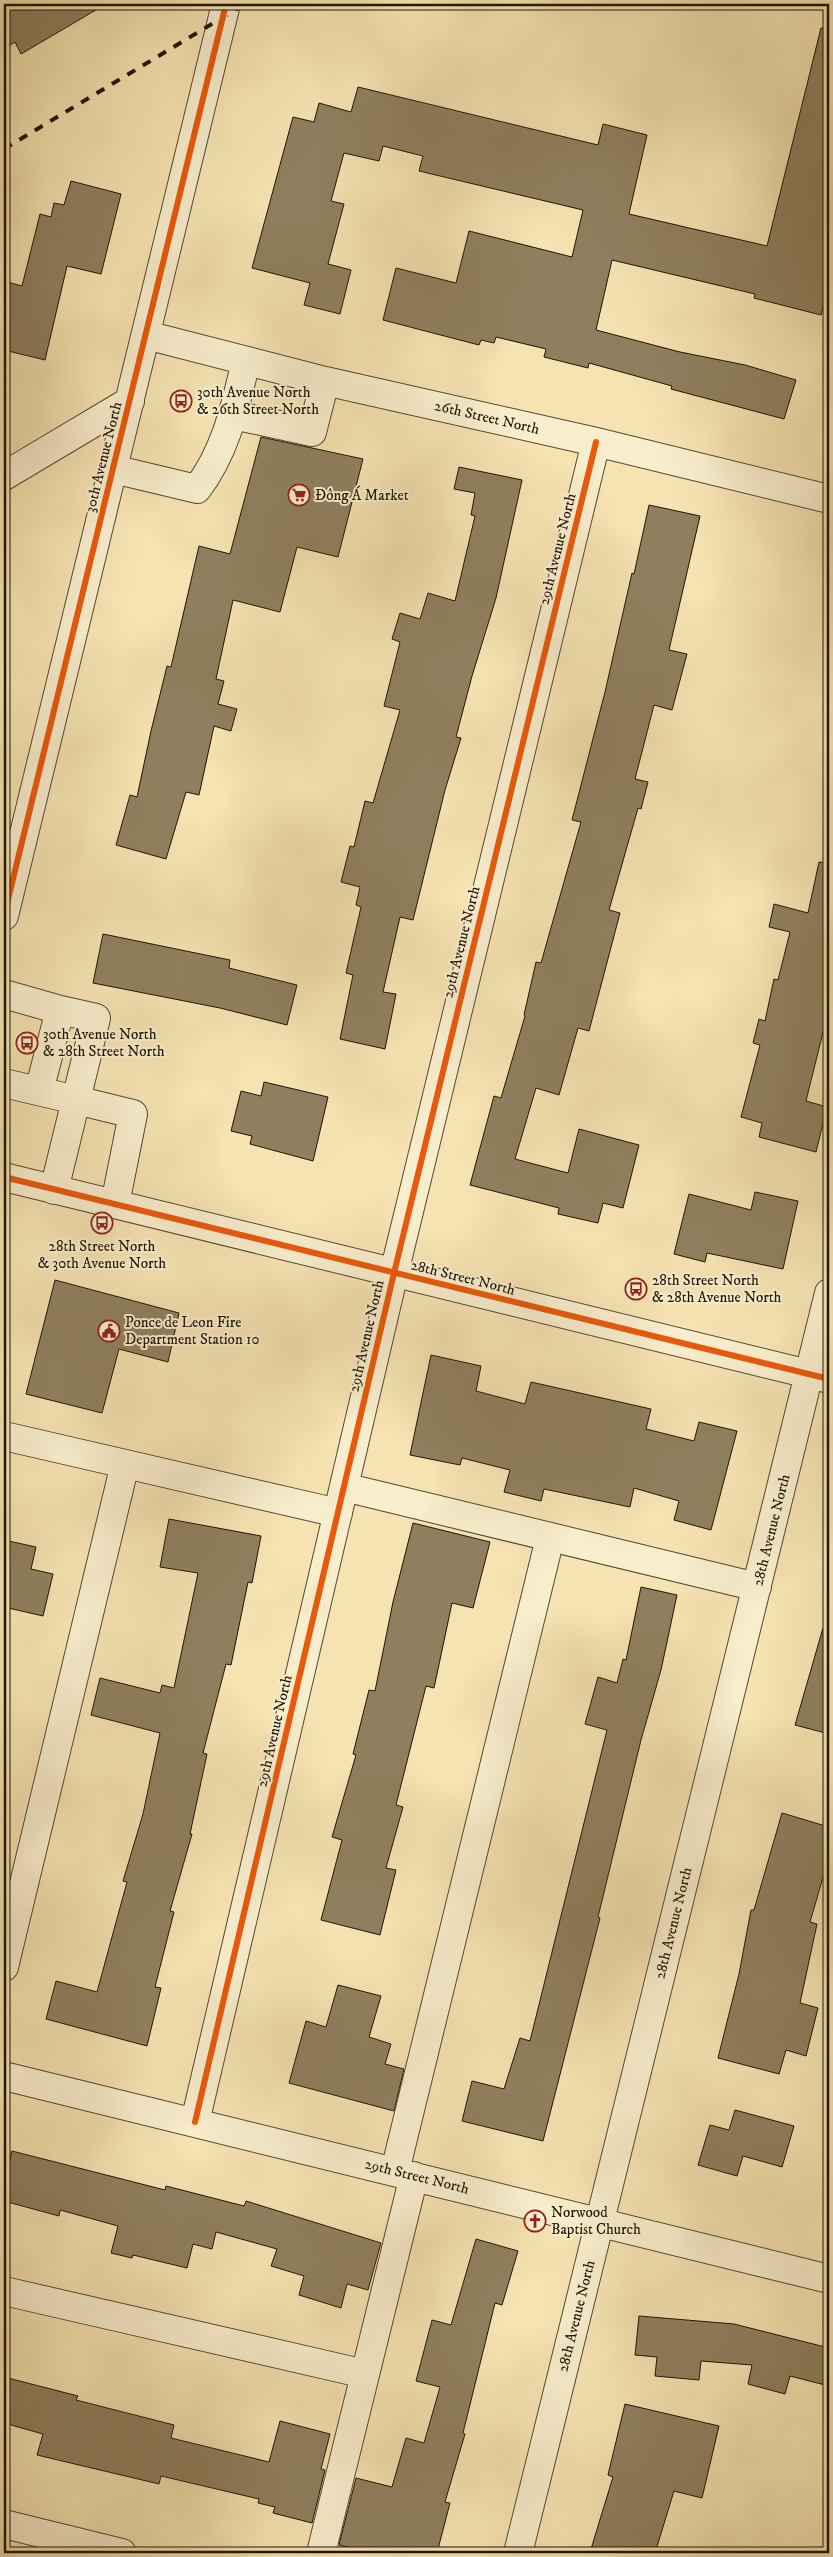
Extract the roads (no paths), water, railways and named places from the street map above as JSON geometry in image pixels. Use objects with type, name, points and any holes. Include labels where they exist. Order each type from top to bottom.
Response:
[{"type":"street","name":"30th Avenue North","points":[[4,916],[226,4]]},
{"type":"street","name":"26th Street North","points":[[146,335],[325,381],[596,442],[829,499]]},
{"type":"street","points":[[113,469],[197,489],[210,472],[227,436],[246,361]]},
{"type":"street","points":[[233,415],[312,432],[325,381]]},
{"type":"street","points":[[4,476],[130,401]]},
{"type":"street","name":"29th Avenue North","points":[[195,2122],[394,1273],[596,442]]},
{"type":"street","points":[[4,994],[96,1018],[54,1190]]},
{"type":"street","points":[[39,1091],[60,1010]]},
{"type":"street","points":[[4,1083],[133,1114],[115,1204]]},
{"type":"street","name":"28th Street North","points":[[4,1177],[819,1377]]},
{"type":"street","name":"28th Avenue North","points":[[518,2553],[598,2221],[756,1587],[819,1377],[829,1292]]},
{"type":"street","points":[[4,1436],[125,1464],[550,1538],[756,1587]]},
{"type":"street","points":[[4,1967],[125,1464]]},
{"type":"street","points":[[321,2553],[365,2374],[404,2173],[550,1538]]},
{"type":"street","name":"29th Street North","points":[[4,2076],[829,2279]]},
{"type":"street","points":[[4,2291],[365,2374]]},
{"type":"street","points":[[4,2524],[122,2553]]},
{"type":"railway","points":[[4,149],[245,4]]},
{"type":"place","name":"30th Avenue North & 26th Street North","points":[[181,401]]},
{"type":"place","name":"Đông Á Market","points":[[299,495]]},
{"type":"place","name":"30th Avenue North & 28th Street North","points":[[27,1043]]},
{"type":"place","name":"28th Street North & 30th Avenue North","points":[[102,1223]]},
{"type":"place","name":"28th Street North & 28th Avenue North","points":[[636,1289]]},
{"type":"place","name":"Ponce de Leon Fire Department Station 10","points":[[109,1331]]},
{"type":"place","name":"Norwood Baptist Church","points":[[535,2221]]}]
